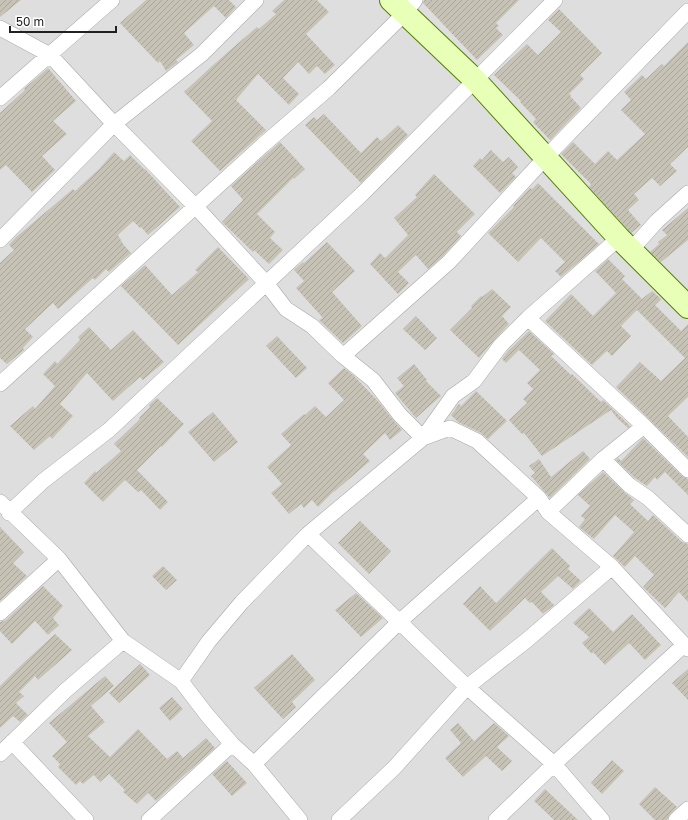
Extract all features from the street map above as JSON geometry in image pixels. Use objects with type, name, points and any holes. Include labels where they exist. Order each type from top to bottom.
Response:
[{"type":"street","points":[[0,98],[112,0]]},
{"type":"street","points":[[0,240],[114,124],[202,54],[256,0]]},
{"type":"street","points":[[300,820],[254,764],[232,744],[207,715],[181,681],[123,641],[59,559],[5,508],[43,481],[108,430],[362,194],[555,0]]},
{"type":"street","points":[[0,384],[263,145],[329,88],[403,4],[475,80],[625,244],[688,307]]},
{"type":"street","points":[[344,356],[449,262],[546,157],[688,11]]},
{"type":"street","points":[[0,28],[50,55],[114,124],[196,207],[266,283],[286,309],[312,326],[344,356],[373,380],[400,415],[423,438]]},
{"type":"street","points":[[181,681],[209,641],[242,602],[308,534],[423,438],[454,396],[474,381],[502,345],[528,318],[657,221],[688,193]]},
{"type":"street","points":[[528,318],[644,426],[688,470]]},
{"type":"street","points":[[548,512],[603,459],[644,426]]},
{"type":"street","points":[[423,438],[450,428],[477,441],[539,498],[548,512],[612,567],[686,647],[554,764],[496,820]]},
{"type":"street","points":[[603,459],[629,484],[648,498],[688,535]]},
{"type":"street","points":[[254,764],[399,622],[539,498]]},
{"type":"street","points":[[308,534],[467,686],[554,764],[602,820]]},
{"type":"street","points":[[0,613],[59,559]]},
{"type":"street","points":[[339,820],[394,768],[467,686],[527,640],[612,567]]},
{"type":"street","points":[[0,754],[65,690],[123,641]]},
{"type":"street","points":[[12,742],[86,820]]},
{"type":"street","points":[[149,820],[232,744]]},
{"type":"street","points":[[676,820],[688,809]]},
{"type":"shaded area","points":[[0,0],[688,0],[688,820],[0,820]]},
{"type":"building","points":[[0,0],[21,0],[0,17]]},
{"type":"building","points":[[146,0],[229,0],[236,7],[226,18],[214,6],[184,33],[194,45],[176,60],[178,62],[166,71],[160,61],[158,63],[120,23]]},
{"type":"building","points":[[284,0],[317,0],[329,12],[306,34],[335,65],[325,74],[317,66],[309,74],[298,62],[283,78],[299,94],[289,105],[258,74],[236,100],[266,130],[220,171],[191,141],[212,121],[184,92],[257,27],[259,29],[276,14],[272,11]]},
{"type":"building","points":[[424,0],[519,0],[496,23],[499,26],[496,28],[503,35],[477,60],[423,3]]},
{"type":"building","points":[[559,9],[602,53],[580,75],[584,79],[569,94],[581,108],[550,140],[533,122],[536,119],[520,102],[521,101],[494,75],[527,44],[538,55],[561,32],[548,20]]},
{"type":"building","points":[[688,42],[688,147],[670,164],[677,171],[660,186],[652,178],[634,194],[639,200],[628,210],[641,225],[631,233],[589,187],[591,184],[561,154],[573,142],[595,164],[608,151],[617,160],[645,134],[621,110],[631,100],[624,92],[642,75],[646,79],[662,64],[664,66]]},
{"type":"building","points":[[48,68],[76,101],[53,121],[67,134],[42,156],[55,170],[32,192],[6,165],[0,170],[0,113]]},
{"type":"building","points":[[324,114],[361,153],[377,137],[381,141],[398,125],[408,135],[361,183],[305,125],[314,117],[317,120]]},
{"type":"building","points":[[280,142],[305,169],[294,179],[293,178],[257,214],[275,232],[270,238],[283,250],[269,264],[254,250],[253,252],[222,222],[243,200],[231,186]]},
{"type":"building","points":[[491,150],[503,162],[509,157],[518,167],[512,173],[516,177],[500,193],[473,166],[480,158],[482,160]]},
{"type":"building","points":[[114,152],[124,161],[130,155],[180,207],[148,235],[133,221],[118,235],[123,244],[131,253],[109,272],[106,269],[95,280],[93,278],[58,309],[53,303],[25,329],[33,337],[23,348],[24,350],[7,364],[0,358],[0,263],[14,250],[9,245],[15,238],[73,189],[75,191],[99,169]]},
{"type":"building","points":[[434,174],[475,214],[457,232],[461,236],[443,256],[428,269],[416,255],[398,272],[409,283],[398,294],[370,264],[380,253],[385,258],[408,235],[394,218],[417,197],[415,195]]},
{"type":"building","points":[[538,183],[599,244],[561,277],[555,271],[565,262],[541,238],[518,262],[488,233],[514,207],[513,206],[530,188],[532,189]]},
{"type":"building","points":[[688,208],[688,240],[661,262],[650,252],[659,244],[658,242],[667,235],[662,230]]},
{"type":"building","points":[[327,242],[355,271],[332,292],[362,326],[343,343],[319,320],[323,318],[296,288],[304,281],[294,270]]},
{"type":"building","points":[[218,247],[249,279],[178,345],[121,286],[145,265],[172,295],[198,272],[195,270]]},
{"type":"building","points":[[608,259],[625,276],[622,279],[642,299],[652,291],[661,299],[655,305],[681,331],[688,324],[688,397],[668,416],[688,437],[688,457],[616,387],[640,362],[661,381],[685,358],[637,310],[621,326],[631,336],[612,356],[607,351],[592,365],[545,321],[571,294],[593,316],[616,293],[595,271]]},
{"type":"building","points":[[492,289],[511,307],[502,316],[509,324],[479,358],[450,330],[472,308],[471,306],[481,296],[482,297]]},
{"type":"building","points":[[416,316],[437,338],[425,350],[403,329]]},
{"type":"building","points":[[89,327],[111,350],[133,330],[164,362],[143,380],[140,377],[113,401],[87,373],[60,404],[73,416],[52,439],[50,436],[34,450],[10,426],[33,406],[35,409],[55,386],[43,374],[55,361],[57,364],[80,340],[78,337]]},
{"type":"building","points":[[529,331],[554,354],[551,356],[571,375],[572,374],[601,402],[603,400],[630,426],[628,428],[611,410],[542,456],[524,433],[522,434],[509,420],[527,403],[523,399],[533,389],[527,383],[540,370],[519,350],[506,363],[502,359],[508,351]]},
{"type":"building","points":[[277,336],[307,368],[296,378],[266,346]]},
{"type":"building","points":[[414,364],[427,380],[426,381],[441,396],[416,418],[395,393],[404,386],[397,378]]},
{"type":"building","points":[[344,368],[354,376],[377,400],[402,430],[390,440],[385,433],[363,454],[370,461],[334,491],[318,507],[312,500],[304,508],[301,504],[289,514],[271,493],[282,484],[267,467],[291,445],[281,434],[315,406],[326,417],[344,400],[328,383]]},
{"type":"building","points":[[476,391],[507,421],[488,439],[481,433],[458,422],[451,415],[459,404],[461,406]]},
{"type":"building","points":[[157,398],[184,424],[137,470],[168,502],[160,510],[141,490],[138,492],[125,480],[103,502],[84,483],[95,471],[96,473],[121,451],[114,444],[140,419],[139,418],[150,407],[149,405]]},
{"type":"building","points":[[213,412],[238,442],[214,462],[188,432]]},
{"type":"building","points":[[643,438],[682,476],[688,479],[688,495],[665,472],[657,480],[655,477],[647,486],[635,478],[616,460],[618,458],[621,461]]},
{"type":"building","points":[[583,451],[590,459],[550,498],[531,476],[535,473],[529,466],[539,459],[551,477]]},
{"type":"building","points":[[603,472],[634,500],[630,504],[648,521],[653,515],[682,542],[688,544],[688,602],[679,592],[665,608],[643,587],[654,575],[635,556],[625,567],[613,556],[634,532],[615,515],[594,539],[579,527],[585,519],[581,516],[590,506],[578,495]]},
{"type":"building","points":[[360,521],[391,551],[369,574],[338,543]]},
{"type":"building","points":[[0,527],[24,552],[13,563],[27,576],[0,601]]},
{"type":"building","points":[[552,548],[570,566],[568,569],[581,581],[573,589],[558,576],[541,592],[554,605],[543,614],[532,602],[530,603],[525,598],[490,631],[463,604],[480,586],[496,603]]},
{"type":"building","points":[[163,566],[177,580],[166,590],[152,576]]},
{"type":"building","points":[[43,586],[63,606],[53,618],[59,625],[48,635],[35,621],[12,644],[0,631],[0,622],[6,620]]},
{"type":"building","points":[[356,593],[383,618],[361,637],[335,610]]},
{"type":"building","points":[[589,608],[613,632],[632,614],[661,645],[645,660],[629,643],[605,665],[582,643],[589,637],[573,623]]},
{"type":"building","points":[[55,634],[72,650],[38,680],[35,676],[19,692],[24,696],[16,703],[28,715],[20,722],[13,716],[0,728],[0,686]]},
{"type":"building","points":[[292,654],[315,680],[292,702],[296,707],[283,719],[254,688]]},
{"type":"building","points":[[140,664],[150,675],[119,703],[109,693]]},
{"type":"building","points":[[688,669],[688,700],[672,683]]},
{"type":"building","points":[[105,676],[114,686],[91,706],[105,722],[88,736],[110,757],[138,729],[167,759],[177,751],[183,758],[206,738],[215,748],[156,801],[148,793],[137,804],[123,792],[125,790],[109,774],[100,782],[94,775],[83,784],[80,781],[76,785],[58,767],[60,764],[52,756],[67,742],[49,723]]},
{"type":"building","points":[[172,697],[183,709],[170,721],[159,708]]},
{"type":"building","points":[[458,723],[474,741],[494,723],[509,736],[497,747],[512,761],[502,771],[486,756],[463,777],[445,758],[461,743],[450,730]]},
{"type":"building","points":[[612,760],[624,771],[602,794],[591,783]]},
{"type":"building","points":[[227,761],[247,783],[232,796],[212,774]]},
{"type":"building","points":[[655,787],[677,807],[670,814],[667,820],[655,820],[639,804]]},
{"type":"building","points":[[545,789],[578,820],[554,820],[534,801]]}]
